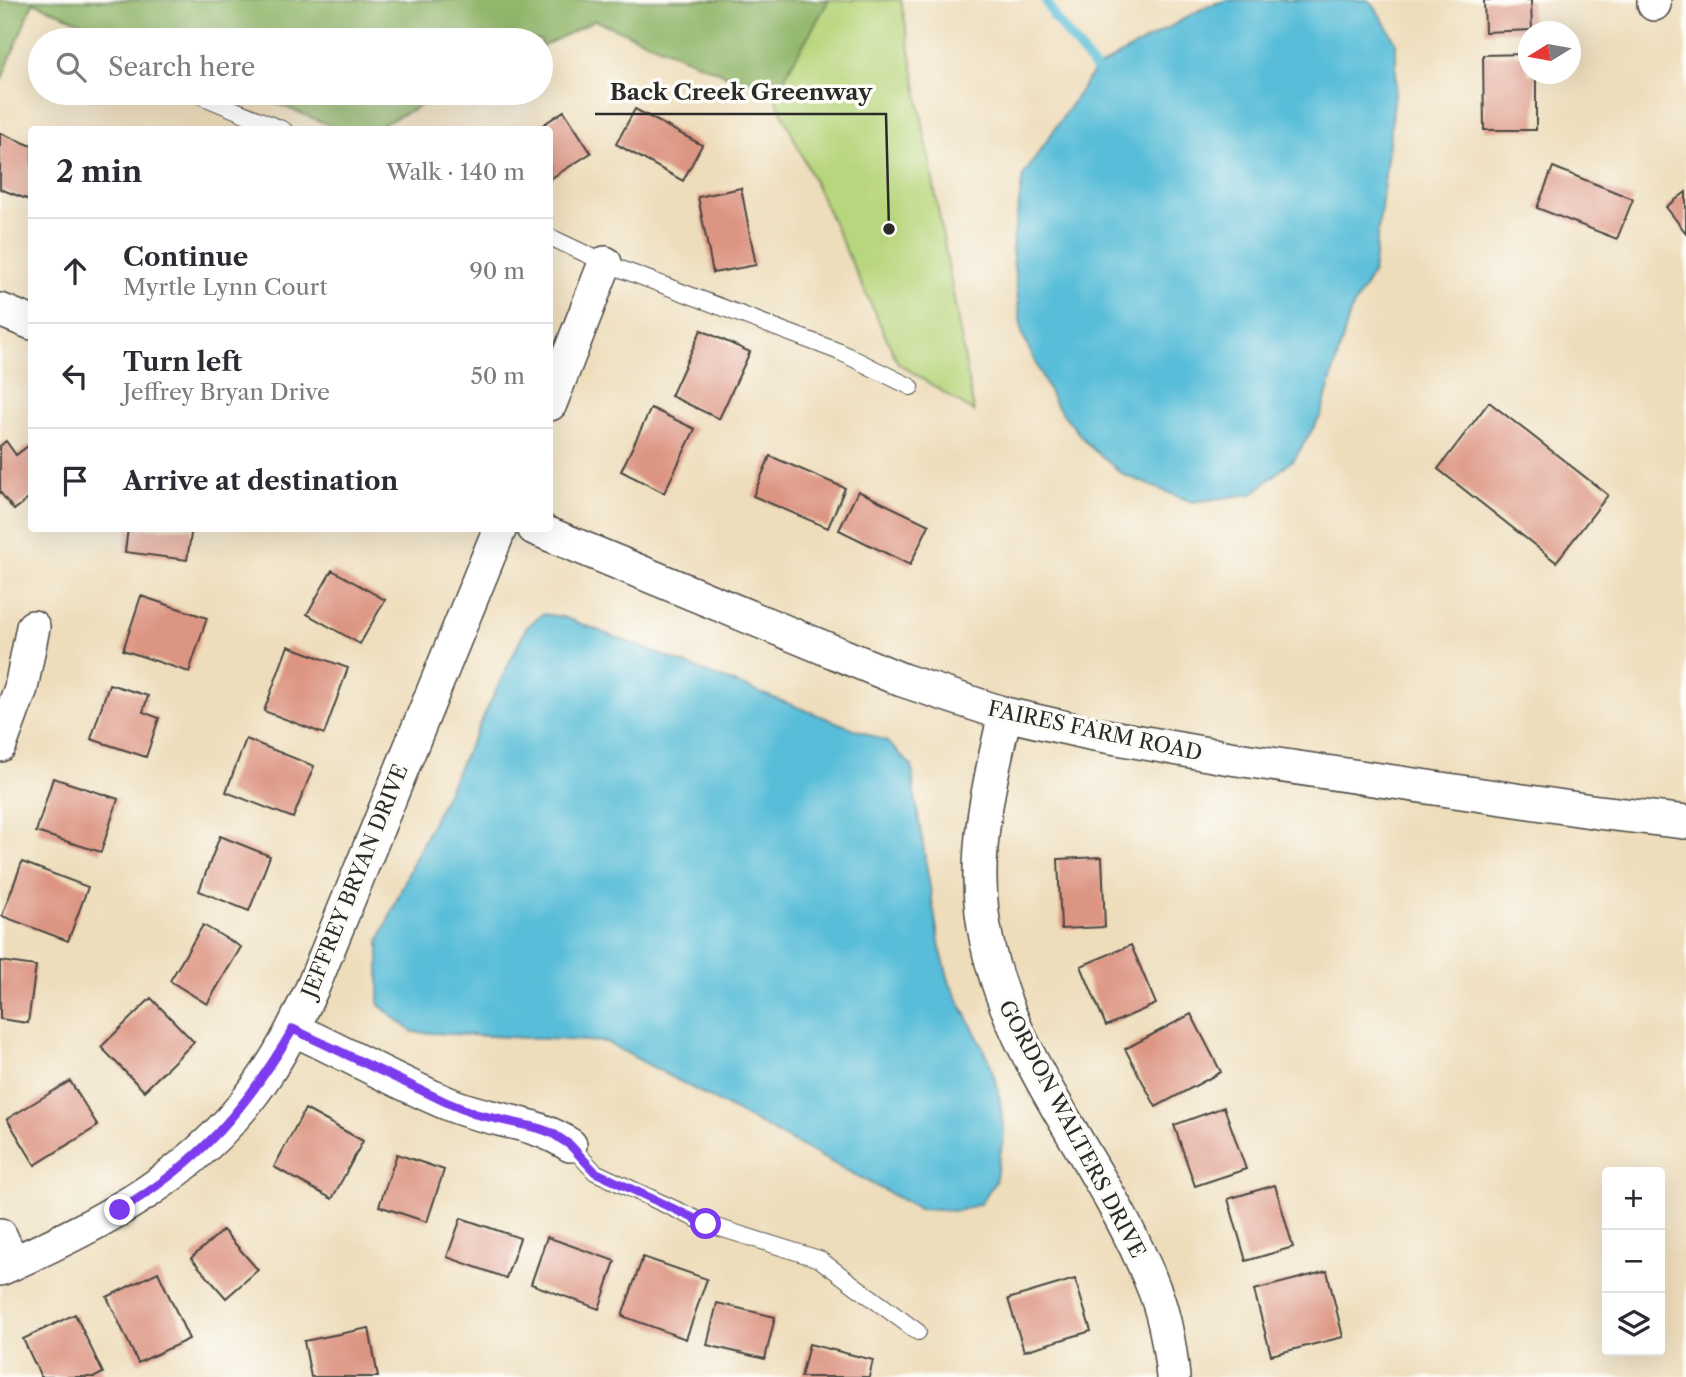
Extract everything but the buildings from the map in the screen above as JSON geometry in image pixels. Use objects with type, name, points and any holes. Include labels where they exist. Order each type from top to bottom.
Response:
[{"type":"street","points":[[553,396],[606,263]]},
{"type":"street","points":[[0,310],[28,321]]},
{"type":"street","name":"JEFFREY BRYAN DRIVE","points":[[4,1256],[120,1210],[172,1177],[218,1135],[267,1073],[293,1029],[314,984],[498,532]]},
{"type":"street","name":"FAIRES FARM ROAD","points":[[544,532],[902,680],[1005,714],[1089,733],[1230,758],[1598,812],[1686,822]]},
{"type":"street","points":[[0,745],[21,688],[33,627]]},
{"type":"street","name":"GORDON WALTERS DRIVE","points":[[1005,714],[983,810],[979,870],[982,914],[993,971],[1027,1053],[1130,1237],[1152,1284],[1161,1314],[1173,1377]]},
{"type":"street","points":[[293,1029],[448,1103],[475,1114],[538,1128],[570,1145]]},
{"type":"lane","points":[[224,105],[275,126]]},
{"type":"lane","points":[[553,238],[606,263],[840,352],[911,387]]},
{"type":"lane","points":[[570,1145],[595,1172],[706,1224],[819,1259],[918,1332]]},
{"type":"green space","points":[[0,0],[901,0],[974,412],[898,363],[774,95],[595,20],[553,41],[553,28],[95,28],[33,2],[0,83]]},
{"type":"green space","points":[[0,0],[829,0],[774,95],[595,20],[553,41],[553,28],[95,28],[33,2],[0,83]]},
{"type":"green space","points":[[280,105],[422,105],[379,126],[332,126]]},
{"type":"water","points":[[1228,0],[1367,0],[1373,4],[1396,42],[1396,85],[1373,272],[1350,313],[1321,415],[1295,458],[1252,494],[1192,502],[1124,475],[1088,445],[1054,402],[1022,334],[1012,249],[1023,176],[1095,69],[1207,6]]},
{"type":"water","points":[[542,614],[563,617],[886,741],[912,766],[940,948],[950,984],[989,1059],[999,1094],[1004,1134],[995,1182],[980,1204],[957,1211],[919,1209],[606,1042],[413,1032],[379,1005],[379,941],[411,867],[526,628]]},
{"type":"waterway","points":[[1046,0],[1054,17],[1102,77]]},
{"type":"place","name":"Back Creek Greenway","points":[[889,229]]},
{"type":"route","points":[[120,1210],[172,1177],[218,1135],[267,1073],[293,1029],[475,1114],[552,1133],[570,1145],[595,1172],[706,1224]]}]
